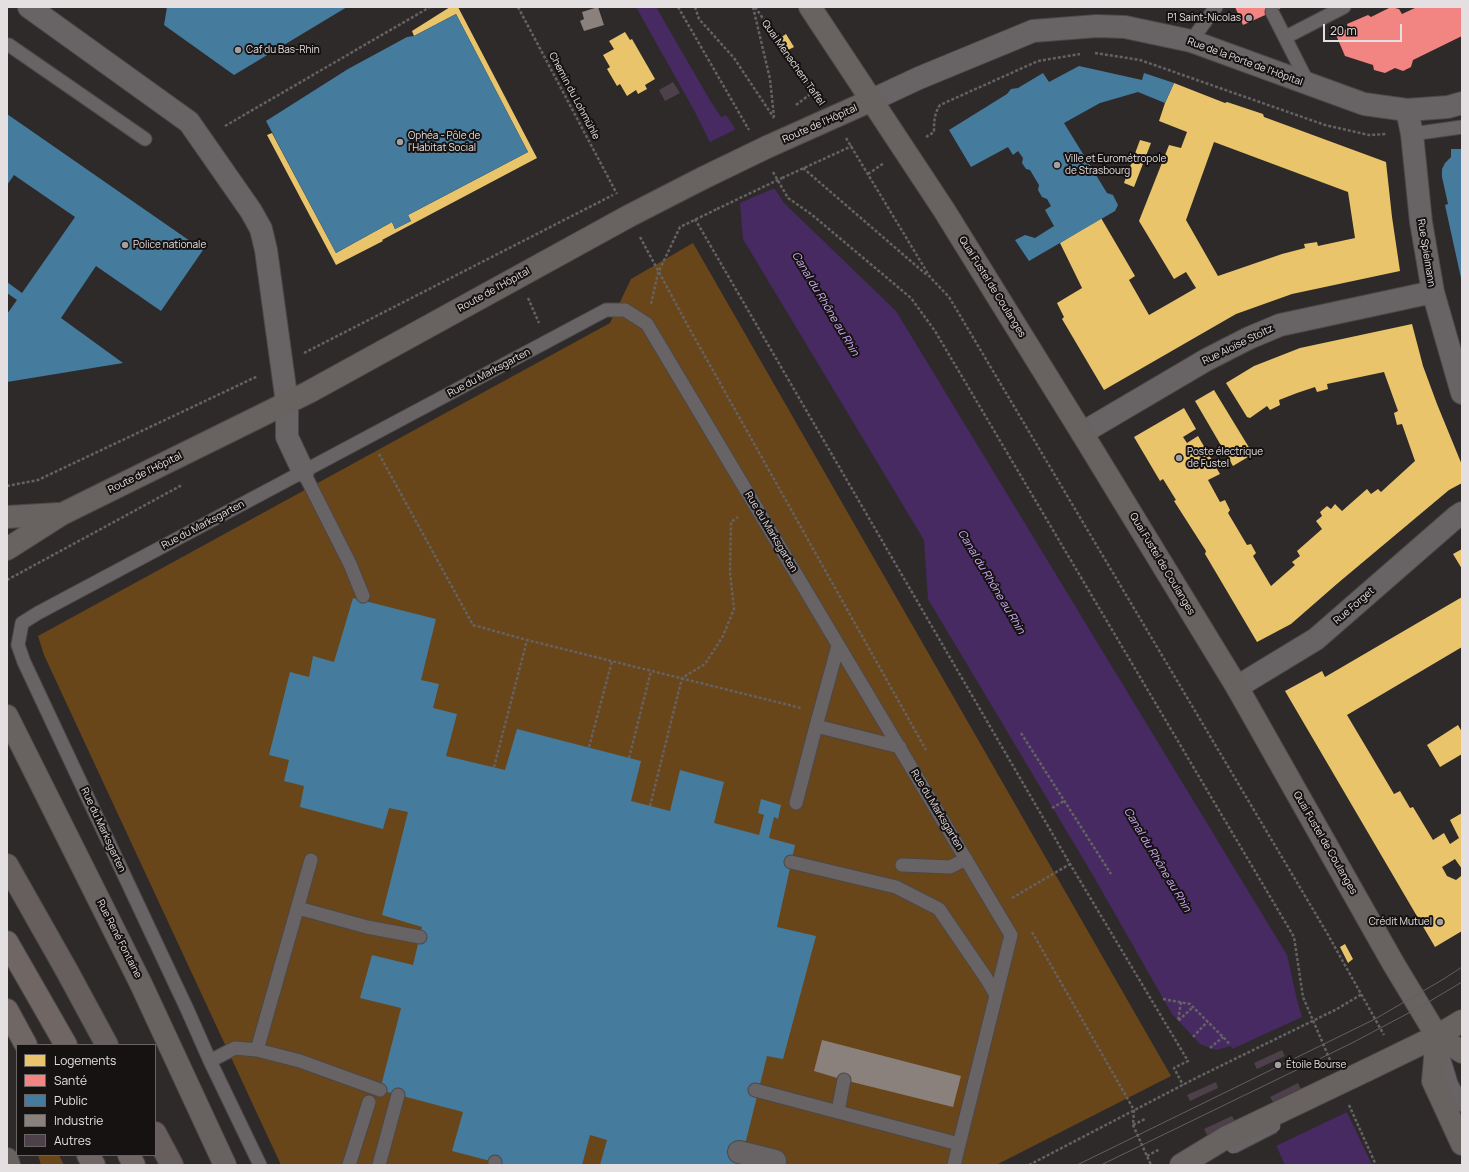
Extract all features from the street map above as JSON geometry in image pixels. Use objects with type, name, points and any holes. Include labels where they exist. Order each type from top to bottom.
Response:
[{"type":"highway","points":[[7,942],[65,1044]]},
{"type":"highway","points":[[7,1010],[25,1044]]},
{"type":"highway","points":[[89,1156],[94,1165]]},
{"type":"highway","points":[[130,1156],[134,1165]]},
{"type":"main road","points":[[810,7],[872,100]]},
{"type":"main road","name":"Route de l'Hôpital","points":[[7,549],[62,514],[286,404],[624,218],[703,178],[760,142],[832,118],[872,100]]},
{"type":"main road","name":"Quai Fustel de Coulanges","points":[[872,100],[944,210],[1082,432],[1236,687],[1393,963],[1437,1036]]},
{"type":"main road","points":[[7,517],[62,514]]},
{"type":"main road","name":"Rue René Fontaine","points":[[7,716],[141,984],[225,1165]]},
{"type":"main road","points":[[7,865],[106,1044]]},
{"type":"main road","points":[[1181,1165],[1367,1075],[1462,1021]]},
{"type":"main road","points":[[1437,1036],[1462,1052]]},
{"type":"main road","points":[[1437,1036],[1433,1081],[1462,1144]]},
{"type":"main road","points":[[156,1135],[172,1165]]},
{"type":"main road","points":[[7,1159],[9,1165]]},
{"type":"street","points":[[29,7],[189,122],[251,210],[261,229],[266,250],[286,404],[287,437],[303,471]]},
{"type":"street","name":"Rue de la Porte de l'Hôpital","points":[[872,100],[918,78],[1033,31],[1097,26],[1125,28],[1191,42],[1364,104],[1407,110],[1448,107],[1462,103]]},
{"type":"street","name":"Rue Spielmann","points":[[1407,110],[1412,134],[1421,222],[1433,292],[1462,393]]},
{"type":"street","name":"Rue Aloïse Stoltz","points":[[1082,432],[1206,360],[1249,338],[1280,325],[1433,292]]},
{"type":"street","name":"Rue Forget","points":[[1236,687],[1316,639],[1456,517],[1462,514]]},
{"type":"street","points":[[739,1152],[775,1161],[774,1165]]},
{"type":"lane","points":[[1191,42],[1216,7]]},
{"type":"lane","points":[[1286,37],[1344,7]]},
{"type":"lane","points":[[1272,12],[1309,85]]},
{"type":"lane","points":[[9,45],[145,139]]},
{"type":"lane","points":[[1412,134],[1462,127]]},
{"type":"lane","name":"Rue du Marksgarten","points":[[260,1165],[24,662],[18,645],[22,623],[38,613],[606,310],[625,310],[647,324],[1011,935],[954,1165]]},
{"type":"lane","points":[[303,471],[350,564],[363,596]]},
{"type":"lane","points":[[796,803],[838,646]]},
{"type":"lane","points":[[816,726],[900,747]]},
{"type":"lane","points":[[902,865],[950,867],[966,859]]},
{"type":"lane","points":[[258,1050],[311,860]]},
{"type":"lane","points":[[791,862],[896,887],[939,909],[996,995]]},
{"type":"lane","points":[[298,908],[367,927],[420,937]]},
{"type":"lane","points":[[1437,1036],[1452,1083],[1462,1105]]},
{"type":"lane","points":[[210,1061],[235,1048],[258,1050],[300,1061],[380,1090]]},
{"type":"lane","points":[[838,1111],[844,1080]]},
{"type":"lane","points":[[755,1090],[959,1144]]},
{"type":"lane","points":[[379,1165],[398,1095]]},
{"type":"lane","points":[[349,1165],[369,1102]]},
{"type":"lane","points":[[1197,1165],[1230,1142]]},
{"type":"path","points":[[225,126],[430,7]]},
{"type":"path","name":"Chemin du Lohmühle","points":[[281,365],[616,193],[518,7]]},
{"type":"path","points":[[678,7],[760,142]]},
{"type":"path","points":[[695,7],[699,19],[734,58],[774,118],[770,79],[754,7]]},
{"type":"path","name":"Quai Menachem Taffel","points":[[754,7],[832,118]]},
{"type":"path","points":[[1092,52],[1140,60],[1325,125],[1369,135],[1412,134]]},
{"type":"path","points":[[934,132],[936,111],[940,105],[1038,61],[1084,53]]},
{"type":"path","points":[[647,324],[658,273],[680,227],[852,146],[930,277]]},
{"type":"path","points":[[868,174],[878,167]]},
{"type":"path","points":[[804,168],[930,277],[949,297],[1362,994],[1337,1009],[1198,1077],[1029,1165]]},
{"type":"path","points":[[772,170],[788,198],[811,214],[911,298],[935,331],[1294,937],[1303,997],[1330,1061]]},
{"type":"path","points":[[695,219],[1070,864],[1188,1061],[1174,1068],[1183,1085]]},
{"type":"path","points":[[647,251],[930,756]]},
{"type":"path","points":[[7,486],[38,480],[281,365]]},
{"type":"path","points":[[369,436],[473,626],[820,713]]},
{"type":"path","points":[[650,806],[682,678],[705,664],[723,636],[734,609],[730,572],[731,522],[756,508]]},
{"type":"path","points":[[494,767],[527,640]]},
{"type":"path","points":[[589,747],[612,661]]},
{"type":"path","points":[[629,758],[651,671]]},
{"type":"path","points":[[1021,732],[1110,874]]},
{"type":"path","points":[[1052,808],[1064,801]]},
{"type":"path","points":[[1015,903],[1012,898],[1070,864]]},
{"type":"path","points":[[1030,929],[1134,1110],[1133,1126],[1151,1165]]},
{"type":"path","points":[[1164,999],[1190,1004],[1224,1037],[1230,1045]]},
{"type":"path","points":[[1181,1002],[1178,1021],[1193,1007]]},
{"type":"path","points":[[1193,1037],[1208,1021]]},
{"type":"path","points":[[1210,1048],[1224,1037]]},
{"type":"path","points":[[1348,1104],[1376,1165]]},
{"type":"path","points":[[1133,1126],[1145,1118]]},
{"type":"path","points":[[1146,1156],[1160,1149]]},
{"type":"shaded area","points":[[693,243],[1171,1076],[996,1165],[281,1165],[44,655],[38,636],[610,323],[631,279]]},
{"type":"shaded area","points":[[38,1156],[60,1156],[64,1165],[41,1165]]},
{"type":"water","name":"Canal du Rhône au Rhin","points":[[636,7],[656,7],[711,102],[721,117],[726,115],[784,203],[896,311],[1287,955],[1302,1017],[1372,1165],[1285,1165],[1231,1046],[1216,1050],[1200,1044],[1172,1014],[1094,877],[928,599],[924,540],[743,239],[740,203],[695,112]]},
{"type":"pier","points":[[736,129],[775,188],[740,203],[710,142]]},
{"type":"pier","points":[[1302,1017],[1347,1112],[1276,1146],[1232,1049]]},
{"type":"building: Logements","points":[[450,7],[458,7],[537,158],[336,265],[267,135],[272,133],[336,253],[392,222],[395,229],[411,221],[408,215],[528,152],[456,14],[414,36],[412,31]]},
{"type":"building: Logements","points":[[625,32],[630,40],[632,39],[655,79],[645,85],[647,89],[638,94],[636,90],[627,96],[620,84],[617,86],[607,69],[610,67],[603,55],[614,49],[609,41]]},
{"type":"building: Logements","points":[[786,34],[794,47],[788,50],[780,38]]},
{"type":"building: Logements","points":[[1174,83],[1225,103],[1227,102],[1263,114],[1264,117],[1386,162],[1400,271],[1292,294],[1236,314],[1104,390],[1062,319],[1064,317],[1057,303],[1082,288],[1060,243],[1101,218],[1135,276],[1129,280],[1149,315],[1196,288],[1186,272],[1174,279],[1139,221],[1169,145],[1181,148],[1187,132],[1159,121]],"holes":[[[1214,142],[1348,192],[1355,238],[1318,246],[1317,242],[1304,244],[1305,248],[1282,254],[1218,276],[1186,220]]]},
{"type":"building: Logements","points":[[1140,140],[1151,143],[1134,187],[1124,183]]},
{"type":"building: Logements","points":[[1412,324],[1423,366],[1462,465],[1462,483],[1449,490],[1291,624],[1257,642],[1205,554],[1206,551],[1174,501],[1176,500],[1163,479],[1160,481],[1134,437],[1184,408],[1196,429],[1183,437],[1187,443],[1198,436],[1220,474],[1208,480],[1220,502],[1225,500],[1230,510],[1228,513],[1247,545],[1251,544],[1256,553],[1253,556],[1271,586],[1295,565],[1292,562],[1300,556],[1297,551],[1322,529],[1316,521],[1322,516],[1320,512],[1327,506],[1331,509],[1335,504],[1342,511],[1367,489],[1371,494],[1378,489],[1381,492],[1415,461],[1402,424],[1397,425],[1394,413],[1398,411],[1384,372],[1327,384],[1328,389],[1317,392],[1315,387],[1297,393],[1279,400],[1280,405],[1270,410],[1267,406],[1250,418],[1247,417],[1226,383],[1254,366],[1300,348]]},
{"type":"building: Logements","points":[[1214,390],[1253,454],[1233,466],[1195,401]]},
{"type":"building: Logements","points":[[1462,549],[1462,569],[1453,554]]},
{"type":"building: Logements","points":[[1462,597],[1462,647],[1347,715],[1394,794],[1400,791],[1410,808],[1413,807],[1433,840],[1444,833],[1450,844],[1459,838],[1450,820],[1462,813],[1462,869],[1455,859],[1442,867],[1447,876],[1456,880],[1462,873],[1462,931],[1435,947],[1285,691],[1322,671],[1325,677]]},
{"type":"building: Logements","points":[[1458,725],[1462,732],[1462,754],[1440,767],[1427,745]]},
{"type":"building: Logements","points":[[1345,944],[1353,959],[1348,963],[1340,947]]},
{"type":"building: Santé","name":"P1 Saint-Nicolas","points":[[1235,7],[1283,7],[1243,25]]},
{"type":"building: Santé","points":[[1391,7],[1399,9],[1402,14],[1417,7],[1462,7],[1462,36],[1413,60],[1411,67],[1403,71],[1395,68],[1385,73],[1374,70],[1373,65],[1345,56],[1336,35],[1348,28],[1347,24],[1368,15],[1371,17]]},
{"type":"building: Public","name":"Caf du Bas-Rhin","points":[[167,7],[347,7],[234,75],[164,25]]},
{"type":"building: Public","name":"Ophéa - Pôle de l'Habitat Social","points":[[456,14],[528,152],[408,215],[411,221],[395,229],[392,222],[336,253],[266,121],[348,69],[407,37],[414,36]]},
{"type":"building: Public","name":"Ville et Eurométropole de Strasbourg","points":[[1079,66],[1142,80],[1144,73],[1174,83],[1165,103],[1138,92],[1100,103],[1064,123],[1107,193],[1113,195],[1118,205],[1115,211],[1029,261],[1015,240],[1025,235],[1035,238],[1054,226],[1045,210],[1051,206],[1047,199],[1042,197],[1038,190],[1039,185],[1030,170],[1026,169],[1022,163],[1023,158],[1018,151],[1013,155],[1008,147],[971,167],[949,130],[1007,94],[1011,89],[1018,88],[1043,73],[1049,82]]},
{"type":"building: Public","name":"Police nationale","points":[[7,114],[203,250],[161,311],[96,266],[61,318],[123,363],[7,382],[7,314],[17,300],[7,293],[7,282],[22,293],[75,217],[14,175],[7,185]]},
{"type":"building: Public","points":[[1451,149],[1462,149],[1461,278],[1445,205],[1448,204],[1442,177],[1442,169],[1451,157]]},
{"type":"building: Public","points":[[353,598],[436,619],[421,680],[439,684],[433,708],[457,714],[446,756],[505,770],[517,729],[641,761],[631,801],[670,811],[680,770],[724,782],[714,823],[759,835],[764,815],[758,813],[761,799],[781,805],[778,819],[774,817],[769,838],[795,845],[777,927],[816,936],[783,1059],[767,1056],[740,1165],[600,1165],[607,1140],[590,1135],[582,1165],[506,1165],[452,1151],[463,1112],[380,1090],[401,1008],[360,998],[372,955],[413,965],[422,927],[382,915],[408,812],[389,808],[383,829],[300,807],[304,786],[284,781],[289,760],[269,755],[290,672],[309,677],[313,656],[334,662]]},
{"type":"building: Industrie","points":[[598,7],[604,25],[584,31],[580,21],[584,19],[582,12]]},
{"type":"building: Industrie","points":[[822,1040],[961,1076],[953,1107],[814,1071]]},
{"type":"building: Autres","points":[[673,82],[680,93],[665,101],[659,90]]},
{"type":"building: Autres","points":[[1282,1050],[1285,1056],[1257,1069],[1254,1063]]},
{"type":"building: Autres","points":[[1216,1082],[1218,1088],[1190,1101],[1187,1095]]},
{"type":"building: Autres","points":[[1298,1083],[1301,1089],[1273,1102],[1270,1097]]},
{"type":"building: Autres","points":[[1232,1116],[1235,1121],[1207,1135],[1204,1129]]},
{"type":"tram line","points":[[1077,1165],[1375,1019],[1462,967]]},
{"type":"tram line","points":[[1101,1165],[1352,1043],[1420,1007],[1462,982]]},
{"type":"place","name":"P1 Saint-Nicolas","points":[[1249,18]]},
{"type":"place","name":"Caf du Bas-Rhin","points":[[238,50]]},
{"type":"place","name":"Ophéa - Pôle de l'Habitat Social","points":[[400,142]]},
{"type":"place","name":"Ville et Eurométropole de Strasbourg","points":[[1057,165]]},
{"type":"place","name":"Police nationale","points":[[125,245]]},
{"type":"place","name":"Poste électrique de Fustel","points":[[1179,458]]},
{"type":"place","name":"Crédit Mutuel","points":[[1440,922]]},
{"type":"place","name":"Étoile Bourse","points":[[1278,1065]]}]
